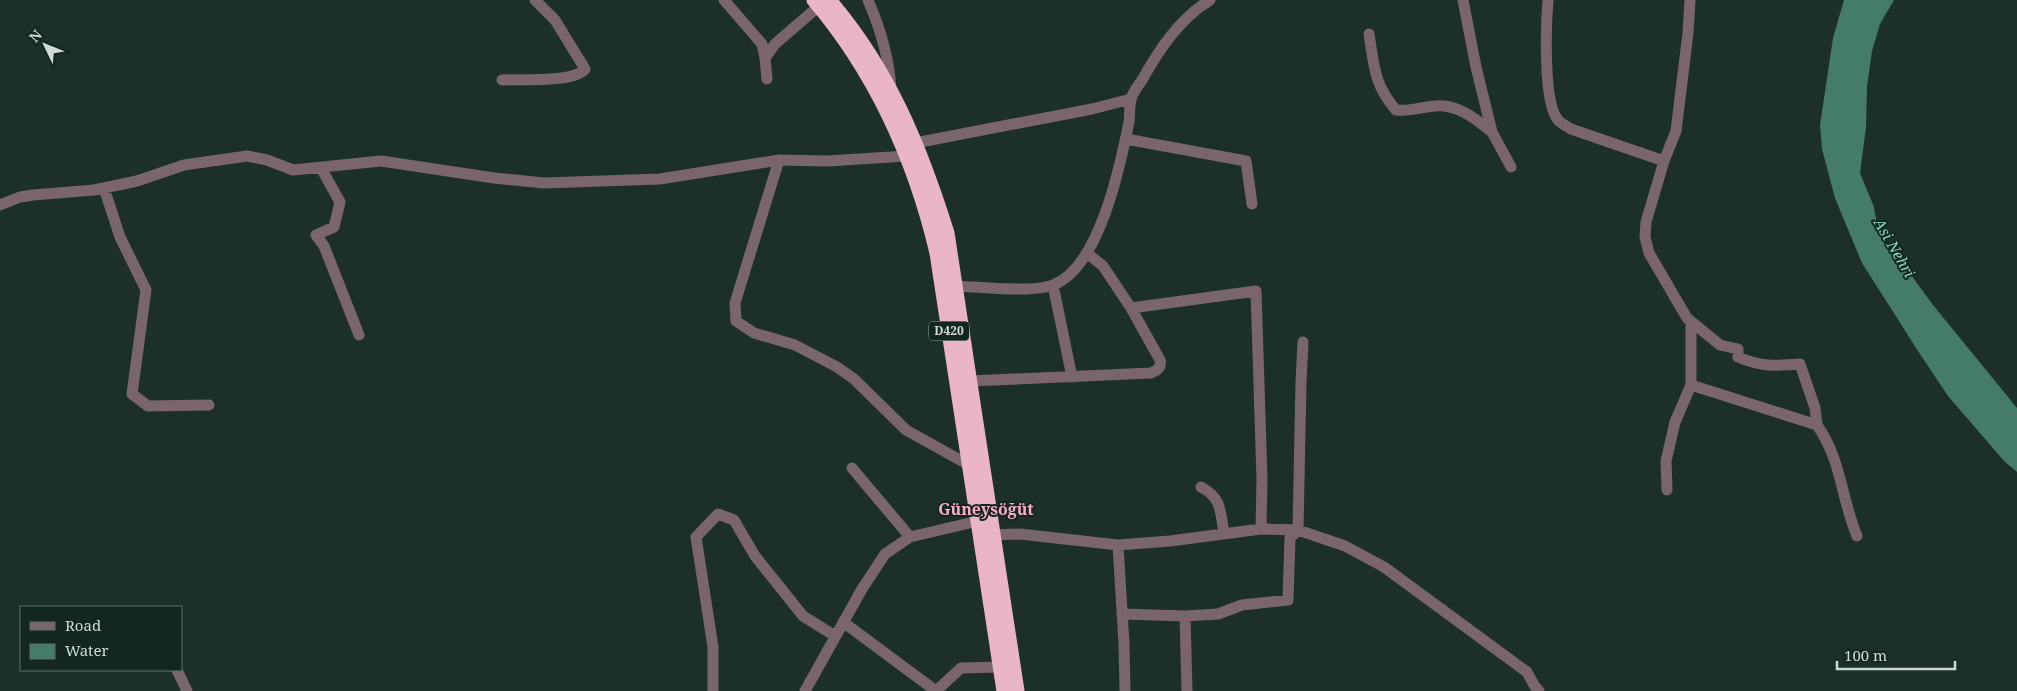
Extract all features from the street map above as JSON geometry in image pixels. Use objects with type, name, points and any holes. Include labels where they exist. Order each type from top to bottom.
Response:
[{"type":"highway","name":"D420","points":[[821,2],[861,43],[891,89],[915,143],[947,233],[1017,691]]},
{"type":"highway","name":"D420","points":[[821,2],[865,70],[896,127],[930,224],[937,253],[1004,691]]},
{"type":"street","points":[[502,80],[566,78],[577,75],[585,69],[555,20],[536,0]]},
{"type":"street","points":[[724,0],[762,44],[766,79]]},
{"type":"street","points":[[868,0],[885,42],[891,89]]},
{"type":"street","points":[[955,286],[1032,288],[1053,285],[1076,269],[1088,254],[1104,213],[1126,139],[1131,99],[1151,63],[1174,31],[1183,21],[1210,0]]},
{"type":"street","points":[[1463,0],[1476,67],[1492,132],[1511,167]]},
{"type":"street","points":[[1548,0],[1546,37],[1549,88],[1552,109],[1558,120],[1571,129],[1664,161]]},
{"type":"street","points":[[1690,0],[1688,34],[1676,131],[1664,161],[1646,222],[1645,238],[1649,253],[1687,318],[1720,345],[1738,349],[1738,357],[1754,364],[1776,366],[1800,364],[1815,408],[1816,425],[1827,440],[1840,472],[1849,518],[1857,536]]},
{"type":"street","points":[[765,58],[775,44],[821,2]]},
{"type":"street","points":[[1368,34],[1378,83],[1384,96],[1396,110],[1410,112],[1444,106],[1472,116],[1492,132]]},
{"type":"street","points":[[915,143],[1092,109],[1131,99]]},
{"type":"street","points":[[1126,139],[1246,161],[1252,204]]},
{"type":"street","points":[[0,205],[20,197],[104,188],[137,181],[184,165],[247,156],[267,160],[294,170],[381,161],[485,177],[544,183],[660,179],[779,160],[827,161],[907,156]]},
{"type":"street","points":[[779,160],[735,303],[736,321],[754,333],[795,344],[837,367],[854,379],[906,430],[969,465]]},
{"type":"street","points":[[321,168],[340,202],[334,227],[316,235],[324,246],[359,335]]},
{"type":"street","points":[[104,188],[120,237],[146,290],[132,394],[148,406],[208,405]]},
{"type":"street","points":[[970,381],[1151,373],[1157,370],[1160,366],[1160,360],[1131,308],[1103,266],[1088,254]]},
{"type":"street","points":[[1053,285],[1072,377]]},
{"type":"street","points":[[1131,308],[1256,291],[1262,479],[1261,529]]},
{"type":"street","points":[[1667,490],[1666,461],[1675,422],[1691,385],[1691,322]]},
{"type":"street","points":[[1122,614],[1185,616],[1218,614],[1242,605],[1288,600],[1290,538],[1298,530],[1303,342]]},
{"type":"street","points":[[1691,385],[1816,425]]},
{"type":"street","points":[[852,468],[910,537]]},
{"type":"street","points":[[1200,487],[1210,492],[1219,503],[1224,533]]},
{"type":"street","points":[[713,691],[713,646],[696,537],[718,514],[734,520],[755,556],[803,616],[835,636]]},
{"type":"street","points":[[805,691],[862,589],[885,554],[910,537],[978,521]]},
{"type":"street","points":[[992,535],[1020,534],[1118,545],[1170,542],[1261,529],[1298,530],[1345,546],[1384,567],[1527,672],[1534,689]]},
{"type":"street","points":[[1118,545],[1125,691]]},
{"type":"street","points":[[1185,616],[1187,691]]},
{"type":"street","points":[[843,622],[936,691],[961,668],[1001,667]]},
{"type":"street","points":[[177,671],[187,691]]},
{"type":"water","points":[[1844,0],[1894,0],[1880,24],[1872,51],[1860,173],[1874,207],[1878,232],[1890,252],[1903,264],[1933,305],[2017,408],[2017,472],[2004,461],[1948,396],[1918,351],[1862,263],[1835,198],[1822,149],[1820,125],[1833,38]]},
{"type":"district","name":"Güneysöğüt","points":[[986,509]]},
{"type":"water label","name":"Asi Nehri","points":[[1894,248]]}]
